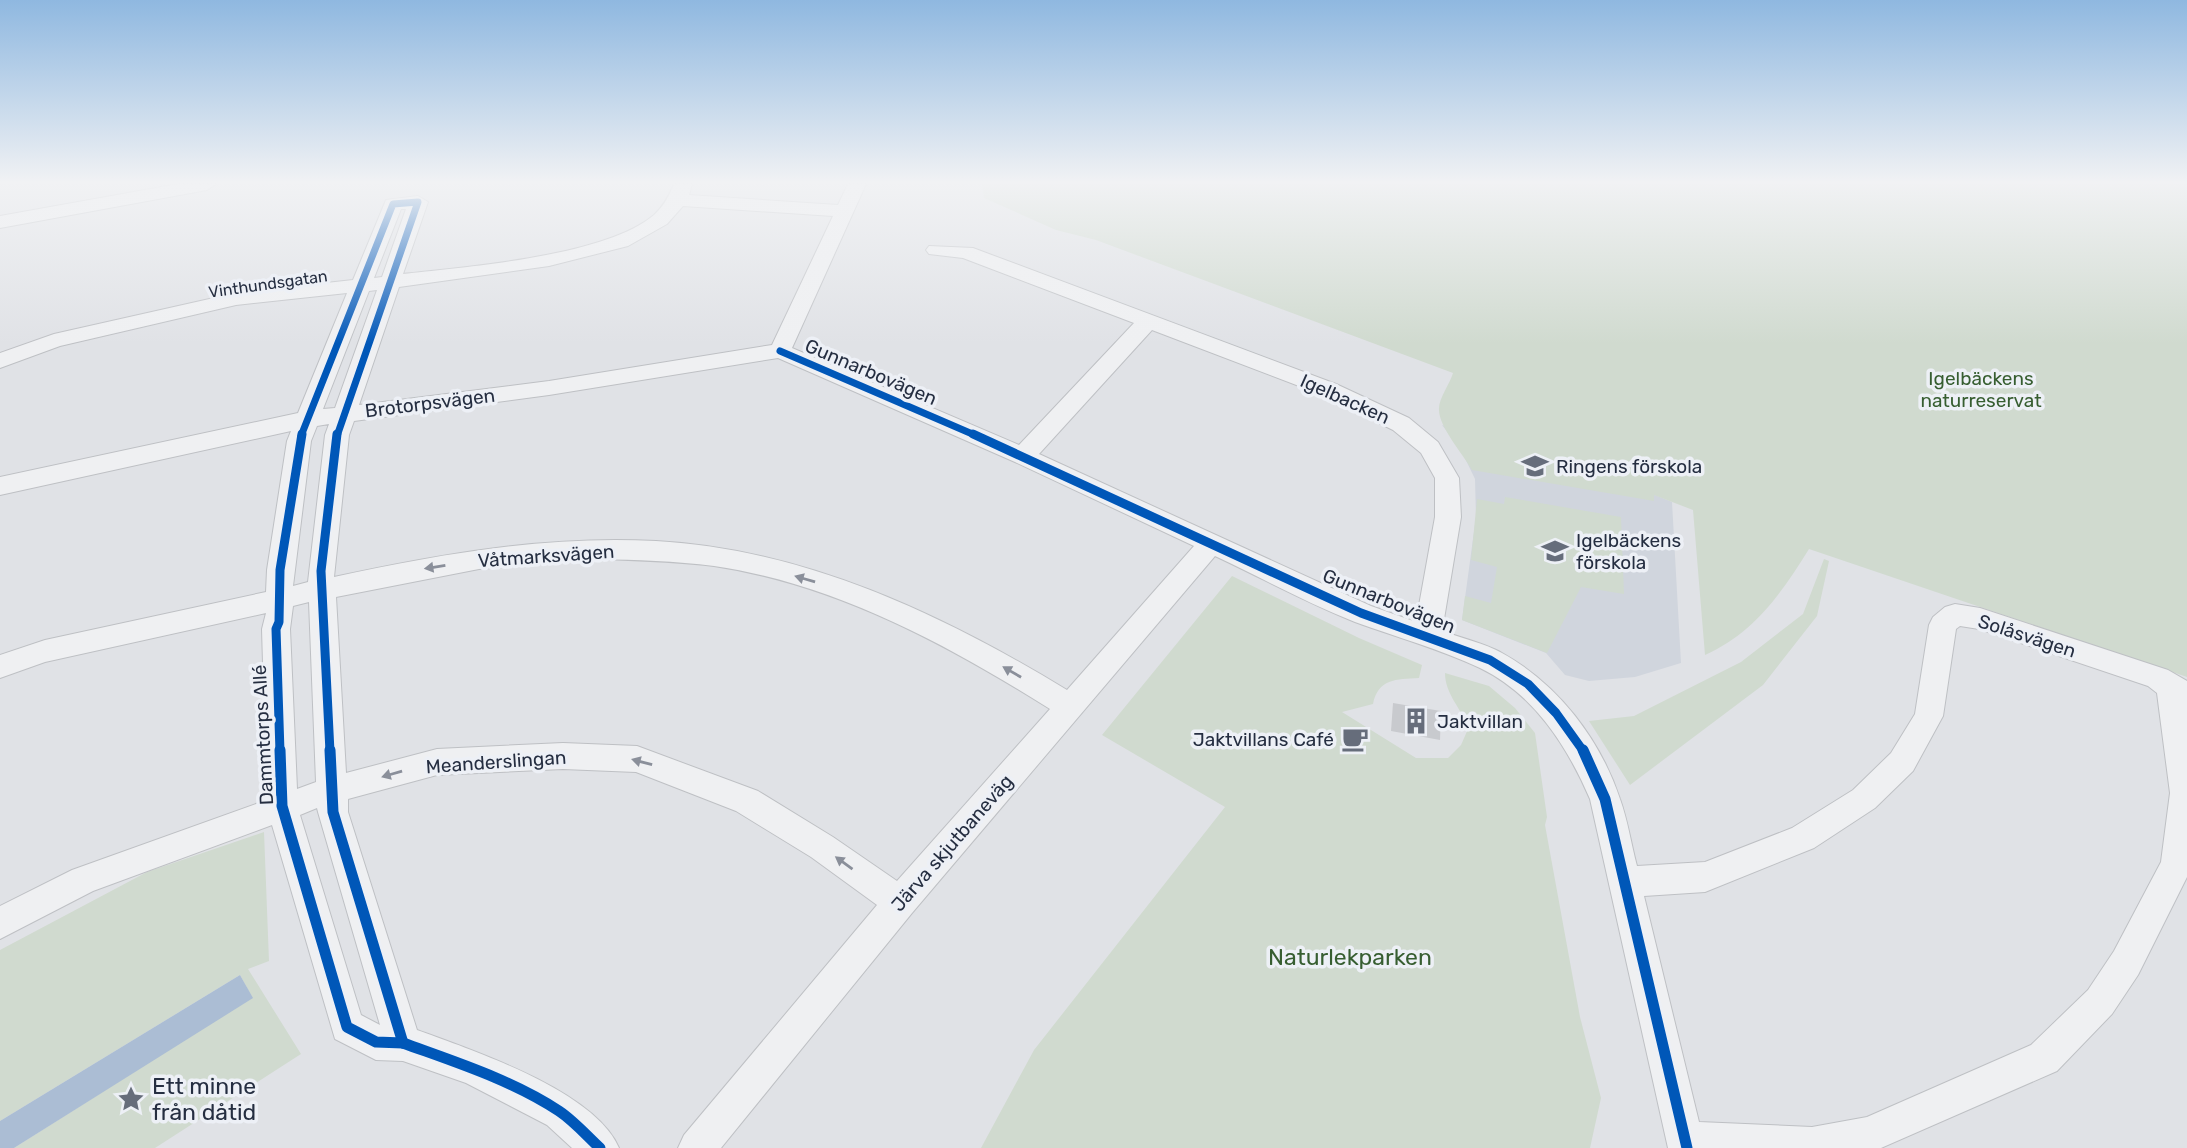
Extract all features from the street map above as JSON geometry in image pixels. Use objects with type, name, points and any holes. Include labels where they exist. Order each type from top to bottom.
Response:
[{"type":"street","points":[[309,419],[379,238]]},
{"type":"street","points":[[403,1043],[333,812],[321,591],[335,447],[406,238]]},
{"type":"street","name":"Vinthundsgatan","points":[[0,361],[54,341],[236,299],[390,283],[549,260],[621,242],[629,238]]},
{"type":"street","points":[[780,351],[833,238]]},
{"type":"street","name":"Igelbacken","points":[[936,250],[966,252],[1366,406],[1401,424],[1430,448],[1447,478],[1448,517],[1427,637]]},
{"type":"street","points":[[1023,456],[1148,321]]},
{"type":"street","name":"Brotorpsvägen","points":[[0,486],[309,419],[549,388],[780,351]]},
{"type":"street","name":"Gunnarbovägen","points":[[780,351],[1023,456],[1362,613],[1490,660],[1528,684],[1556,713],[1586,755],[1605,799],[1686,1144]]},
{"type":"street","name":"Dammtorps Allé","points":[[309,419],[296,455],[280,570],[276,629],[282,806],[347,1027],[376,1042],[403,1043],[473,1069],[535,1098],[560,1112],[600,1148]]},
{"type":"street","name":"Järva skjutbaneväg","points":[[697,1148],[900,902],[1212,543]]},
{"type":"street","name":"Våtmarksvägen","points":[[0,667],[19,658],[427,568],[598,549],[715,556],[824,585],[920,622],[1070,707]]},
{"type":"street","name":"Solåsvägen","points":[[1625,882],[1705,877],[1803,838],[1864,799],[1902,762],[1929,716],[1943,625],[1955,614],[1980,619],[2158,678],[2178,690]]},
{"type":"street","points":[[1686,1144],[1812,1146],[1868,1135],[2044,1058],[2100,1002],[2126,963],[2177,864],[2185,793],[2178,690]]},
{"type":"street","name":"Meanderslingan","points":[[0,923],[83,880],[331,790],[437,762],[564,756],[637,759],[747,801],[822,847],[900,902]]},
{"type":"shaded area","points":[[1442,425],[1581,464],[1672,502],[1681,663],[1635,677],[1589,681],[1565,675],[1546,653],[1462,620],[1476,517],[1475,479],[1460,448]]},
{"type":"green space","name":"Igelbäckens naturreservat","points":[[1086,238],[2187,238],[2187,677],[1809,549],[1765,611],[1738,635],[1705,655],[1693,510],[1654,495],[1654,501],[1472,470],[1440,417],[1440,401],[1453,373]]},
{"type":"green space","points":[[1505,497],[1621,517],[1624,594],[1581,587],[1547,653],[1462,620],[1465,596],[1491,603],[1497,567],[1471,560],[1477,499],[1504,504]]},
{"type":"green space","points":[[1824,559],[1829,561],[1817,616],[1763,685],[1630,785],[1589,721],[1634,716],[1741,662],[1803,614]]},
{"type":"green space","name":"Naturlekparken","points":[[1232,576],[1359,638],[1422,665],[1419,678],[1389,682],[1379,690],[1373,704],[1342,712],[1416,758],[1448,758],[1461,745],[1468,729],[1448,688],[1445,673],[1489,686],[1515,708],[1535,733],[1547,817],[1545,825],[1580,1017],[1601,1098],[1590,1148],[981,1148],[1034,1050],[1225,807],[1102,735]]},
{"type":"green space","points":[[264,832],[269,961],[248,969],[301,1054],[155,1148],[14,1148],[252,997],[240,975],[0,1121],[0,950],[147,872]]},
{"type":"water","points":[[240,975],[253,998],[14,1148],[0,1148],[0,1121]]},
{"type":"building","name":"Jaktvillan","points":[[1393,703],[1441,711],[1440,740],[1391,731]]},
{"type":"cycle path","points":[[380,238],[299,441],[280,570],[279,622],[276,629],[282,806],[347,1027],[376,1042],[403,1043]]},
{"type":"cycle path","points":[[403,1043],[333,812],[321,571],[337,435],[406,238]]},
{"type":"cycle path","points":[[780,351],[1023,456],[1361,613],[1490,660],[1528,684],[1556,713],[1586,755],[1605,799],[1687,1148]]},
{"type":"cycle path","points":[[403,1043],[473,1068],[535,1098],[560,1112],[600,1148]]},
{"type":"place","name":"Ringens förskola","points":[[1535,466]]},
{"type":"place","name":"Igelbäckens förskola","points":[[1555,551]]},
{"type":"place","name":"Jaktvillan","points":[[1416,721]]},
{"type":"place","name":"Jaktvillans Café","points":[[1355,739]]},
{"type":"place","name":"Ett minne från dåtid","points":[[131,1099]]}]
